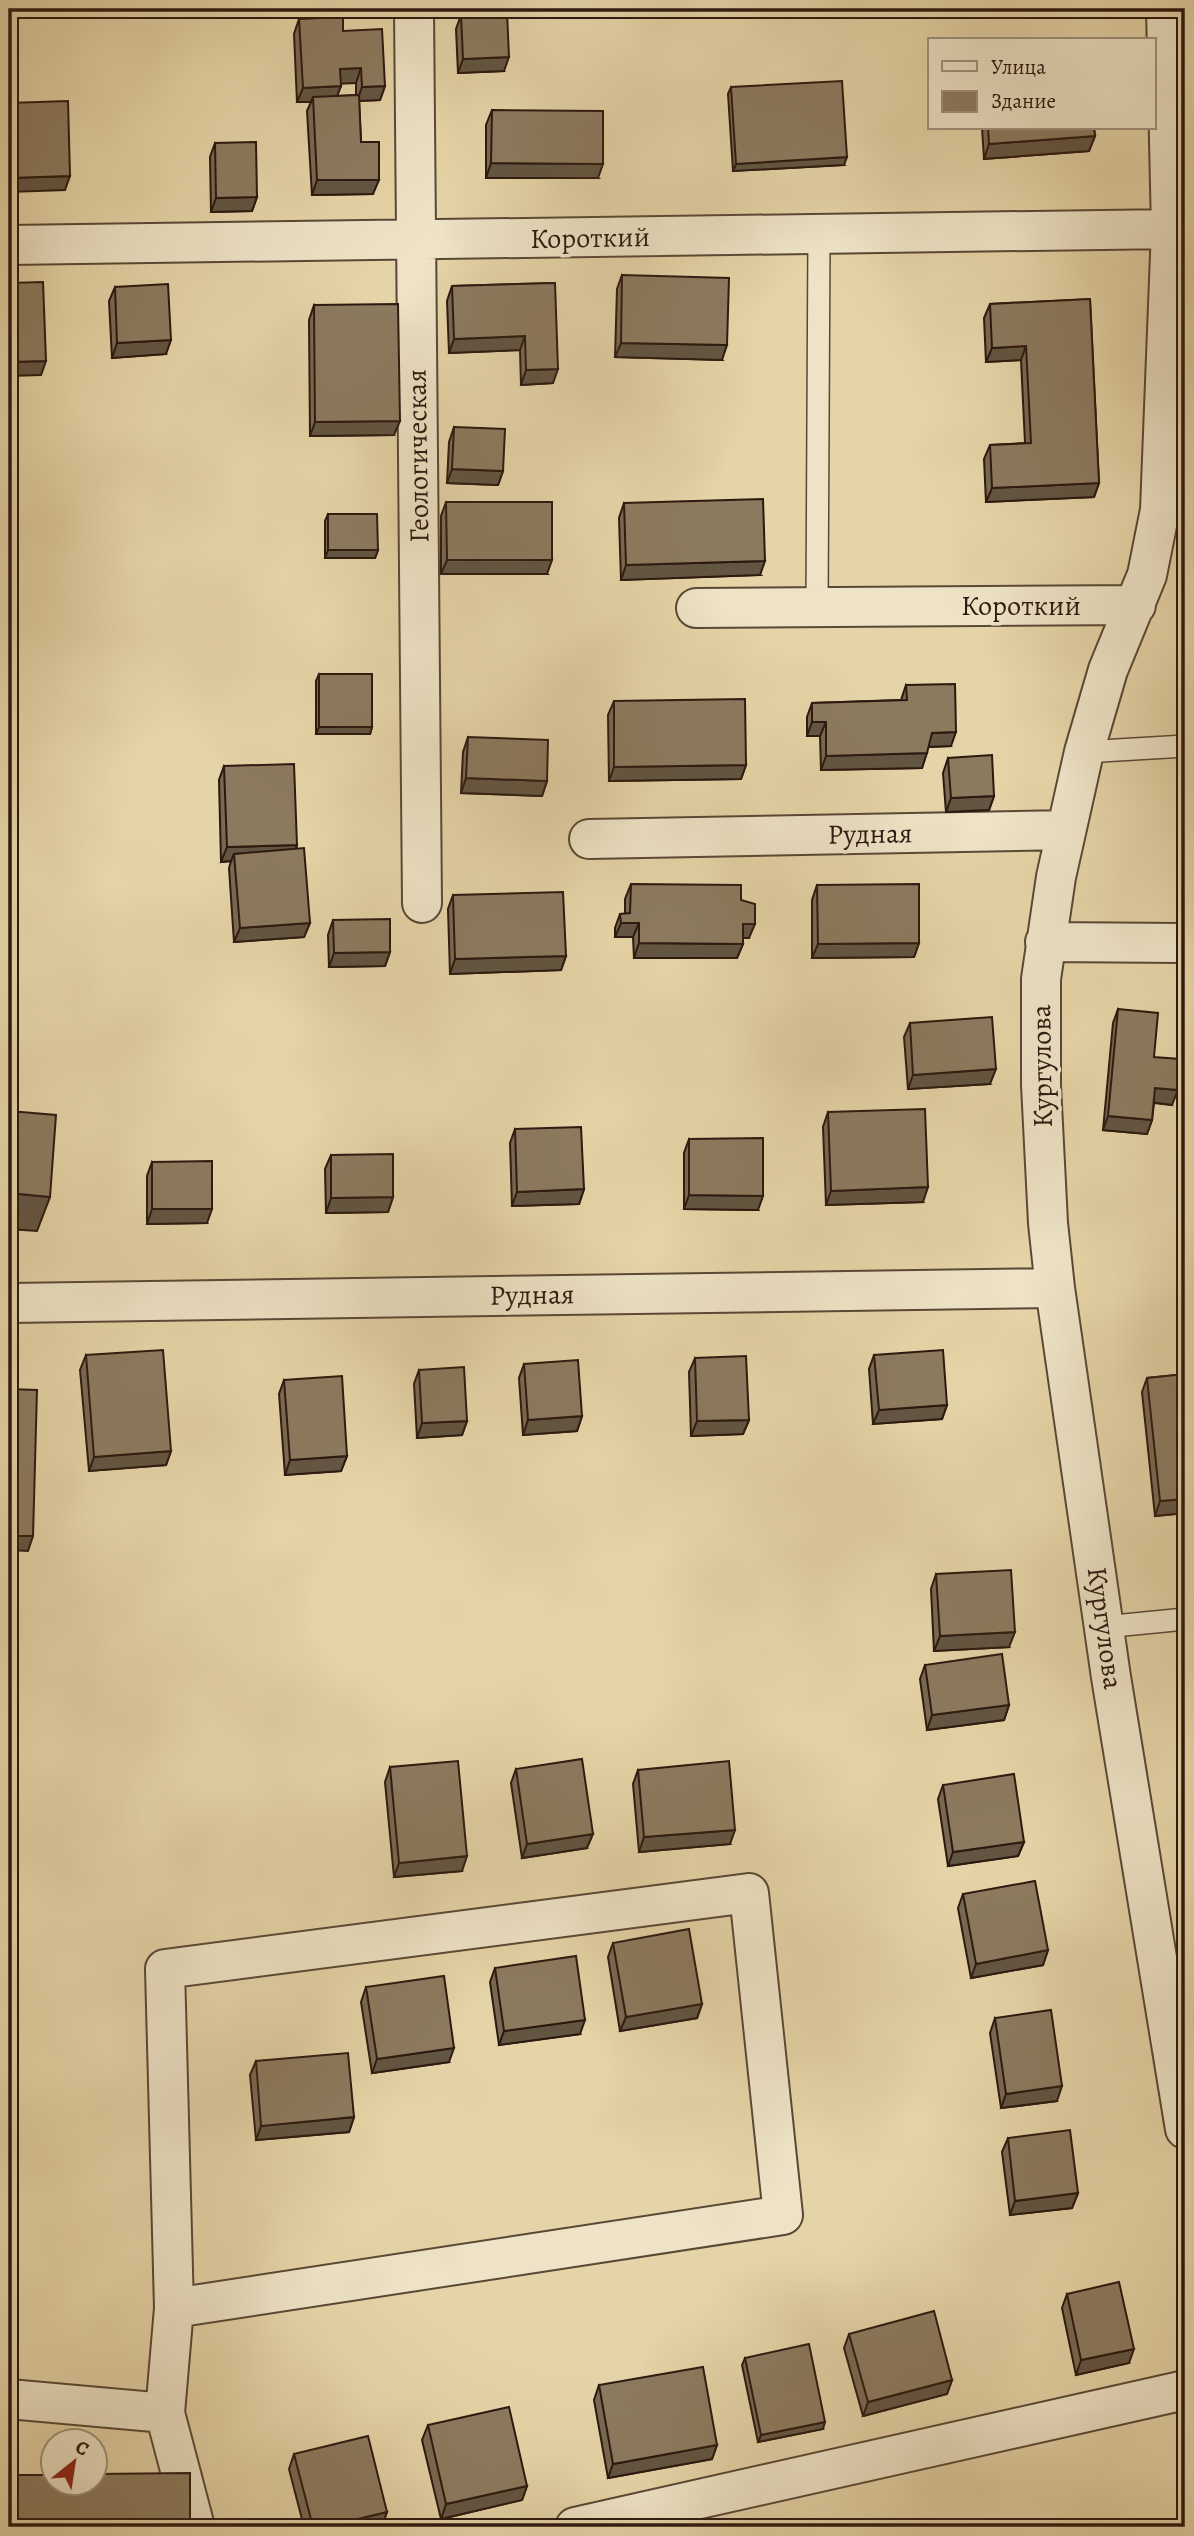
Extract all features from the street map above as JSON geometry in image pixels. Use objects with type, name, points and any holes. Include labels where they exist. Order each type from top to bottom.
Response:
[{"type":"street","name":"Геологическая","points":[[414,9],[422,903]]},
{"type":"street","name":"Кургулова","points":[[1166,9],[1176,213],[1172,510],[1108,670],[1084,752],[1045,942],[1039,1011],[1048,1223],[1055,1288],[1104,1628],[1185,2129]]},
{"type":"street","name":"Короткий","points":[[9,244],[819,235],[1176,213]]},
{"type":"street","name":"Короткий","points":[[696,608],[1136,605]]},
{"type":"street","name":"Рудная","points":[[589,839],[1066,830]]},
{"type":"street","points":[[1045,942],[1185,943]]},
{"type":"street","name":"Рудная","points":[[9,1303],[1055,1288]]},
{"type":"street","points":[[174,2308],[783,2215],[749,1893],[165,1969],[174,2308],[165,2413],[191,2511]]},
{"type":"street","points":[[575,2527],[1185,2390]]},
{"type":"street","points":[[9,2399],[165,2413]]},
{"type":"street","points":[[146,2494],[191,2511]]},
{"type":"lane","points":[[817,607],[819,235]]},
{"type":"lane","points":[[1084,752],[1185,746]]},
{"type":"lane","points":[[1104,1628],[1185,1619]]},
{"type":"building","points":[[507,12],[509,57],[463,59],[461,15]]},
{"type":"building","points":[[343,17],[343,31],[382,29],[385,86],[362,87],[361,68],[340,69],[341,86],[303,88],[299,19]]},
{"type":"building","points":[[842,81],[847,157],[736,164],[731,87]]},
{"type":"building","points":[[359,95],[361,142],[379,142],[379,180],[317,180],[313,97]]},
{"type":"building","points":[[68,101],[70,176],[9,178],[9,103]]},
{"type":"building","points":[[492,110],[603,111],[603,164],[491,163]]},
{"type":"building","points":[[988,130],[1094,130],[1095,136],[989,144]]},
{"type":"building","points":[[256,142],[257,197],[216,198],[215,143]]},
{"type":"building","points":[[622,275],[729,278],[727,345],[621,343]]},
{"type":"building","points":[[43,282],[46,361],[9,362],[9,283]]},
{"type":"building","points":[[555,283],[558,369],[526,370],[525,336],[454,339],[452,286]]},
{"type":"building","points":[[168,284],[171,340],[117,343],[115,287]]},
{"type":"building","points":[[1090,299],[1099,483],[992,488],[990,445],[1031,443],[1026,346],[992,348],[990,304]]},
{"type":"building","points":[[398,304],[400,421],[315,422],[314,305]]},
{"type":"building","points":[[454,427],[505,429],[503,471],[452,469]]},
{"type":"building","points":[[763,499],[765,561],[626,565],[624,503]]},
{"type":"building","points":[[446,502],[552,502],[552,560],[447,560]]},
{"type":"building","points":[[328,514],[377,514],[378,550],[328,550]]},
{"type":"building","points":[[319,674],[372,674],[372,727],[319,727]]},
{"type":"building","points":[[955,684],[956,732],[932,733],[927,753],[826,756],[826,722],[812,722],[812,703],[907,700],[906,685]]},
{"type":"building","points":[[745,699],[746,765],[614,767],[614,701]]},
{"type":"building","points":[[468,737],[548,740],[547,781],[466,778]]},
{"type":"building","points":[[992,755],[994,796],[951,798],[948,758]]},
{"type":"building","points":[[294,764],[297,845],[227,847],[224,766]]},
{"type":"building","points":[[304,848],[310,923],[240,928],[234,854]]},
{"type":"building","points":[[631,884],[741,885],[741,900],[755,904],[755,924],[743,924],[743,944],[639,943],[639,923],[621,923],[620,914],[630,913]]},
{"type":"building","points":[[919,884],[919,943],[818,944],[817,885]]},
{"type":"building","points":[[563,892],[566,956],[455,959],[453,895]]},
{"type":"building","points":[[390,919],[390,952],[334,953],[333,920]]},
{"type":"building","points":[[1118,1009],[1158,1013],[1154,1057],[1180,1059],[1178,1090],[1155,1088],[1152,1120],[1108,1116]]},
{"type":"building","points":[[992,1017],[996,1069],[913,1075],[910,1023]]},
{"type":"building","points":[[925,1109],[928,1187],[831,1191],[828,1112]]},
{"type":"building","points":[[9,1111],[56,1115],[50,1197],[9,1193]]},
{"type":"building","points":[[581,1127],[584,1189],[517,1192],[515,1129]]},
{"type":"building","points":[[763,1138],[763,1196],[689,1195],[689,1139]]},
{"type":"building","points":[[393,1154],[393,1197],[331,1198],[331,1155]]},
{"type":"building","points":[[212,1161],[212,1209],[152,1209],[152,1162]]},
{"type":"building","points":[[163,1350],[171,1451],[94,1457],[86,1355]]},
{"type":"building","points":[[943,1350],[947,1405],[879,1410],[874,1355]]},
{"type":"building","points":[[746,1356],[749,1420],[697,1421],[695,1358]]},
{"type":"building","points":[[578,1360],[582,1416],[528,1420],[524,1364]]},
{"type":"building","points":[[464,1367],[467,1421],[422,1423],[419,1370]]},
{"type":"building","points":[[1185,1374],[1185,1499],[1160,1501],[1147,1378]]},
{"type":"building","points":[[342,1376],[347,1456],[290,1460],[284,1380]]},
{"type":"building","points":[[9,1389],[37,1390],[33,1536],[9,1536]]},
{"type":"building","points":[[1011,1570],[1015,1632],[940,1636],[936,1574]]},
{"type":"building","points":[[1002,1654],[1009,1705],[932,1715],[925,1665]]},
{"type":"building","points":[[582,1759],[593,1834],[527,1844],[516,1769]]},
{"type":"building","points":[[458,1761],[467,1856],[399,1863],[390,1767]]},
{"type":"building","points":[[729,1761],[735,1830],[644,1837],[638,1770]]},
{"type":"building","points":[[1014,1774],[1024,1842],[953,1852],[943,1785]]},
{"type":"building","points":[[1035,1881],[1048,1950],[976,1964],[963,1894]]},
{"type":"building","points":[[689,1929],[702,2004],[626,2017],[613,1943]]},
{"type":"building","points":[[576,1956],[585,2020],[504,2031],[495,1968]]},
{"type":"building","points":[[444,1976],[454,2048],[377,2059],[366,1987]]},
{"type":"building","points":[[1051,2010],[1062,2086],[1006,2094],[995,2018]]},
{"type":"building","points":[[348,2053],[354,2117],[261,2126],[256,2061]]},
{"type":"building","points":[[1070,2130],[1078,2193],[1015,2201],[1008,2138]]},
{"type":"building","points":[[1119,2282],[1134,2349],[1081,2360],[1067,2294]]},
{"type":"building","points":[[934,2311],[952,2380],[868,2402],[849,2334]]},
{"type":"building","points":[[809,2344],[825,2422],[761,2435],[745,2358]]},
{"type":"building","points":[[703,2367],[717,2445],[613,2464],[599,2385]]},
{"type":"building","points":[[509,2407],[527,2486],[446,2504],[428,2425]]},
{"type":"building","points":[[368,2436],[387,2512],[324,2527],[313,2527],[294,2454]]},
{"type":"building","points":[[190,2473],[190,2527],[9,2527],[9,2475],[38,2475],[38,2498],[108,2498],[108,2474]]}]
